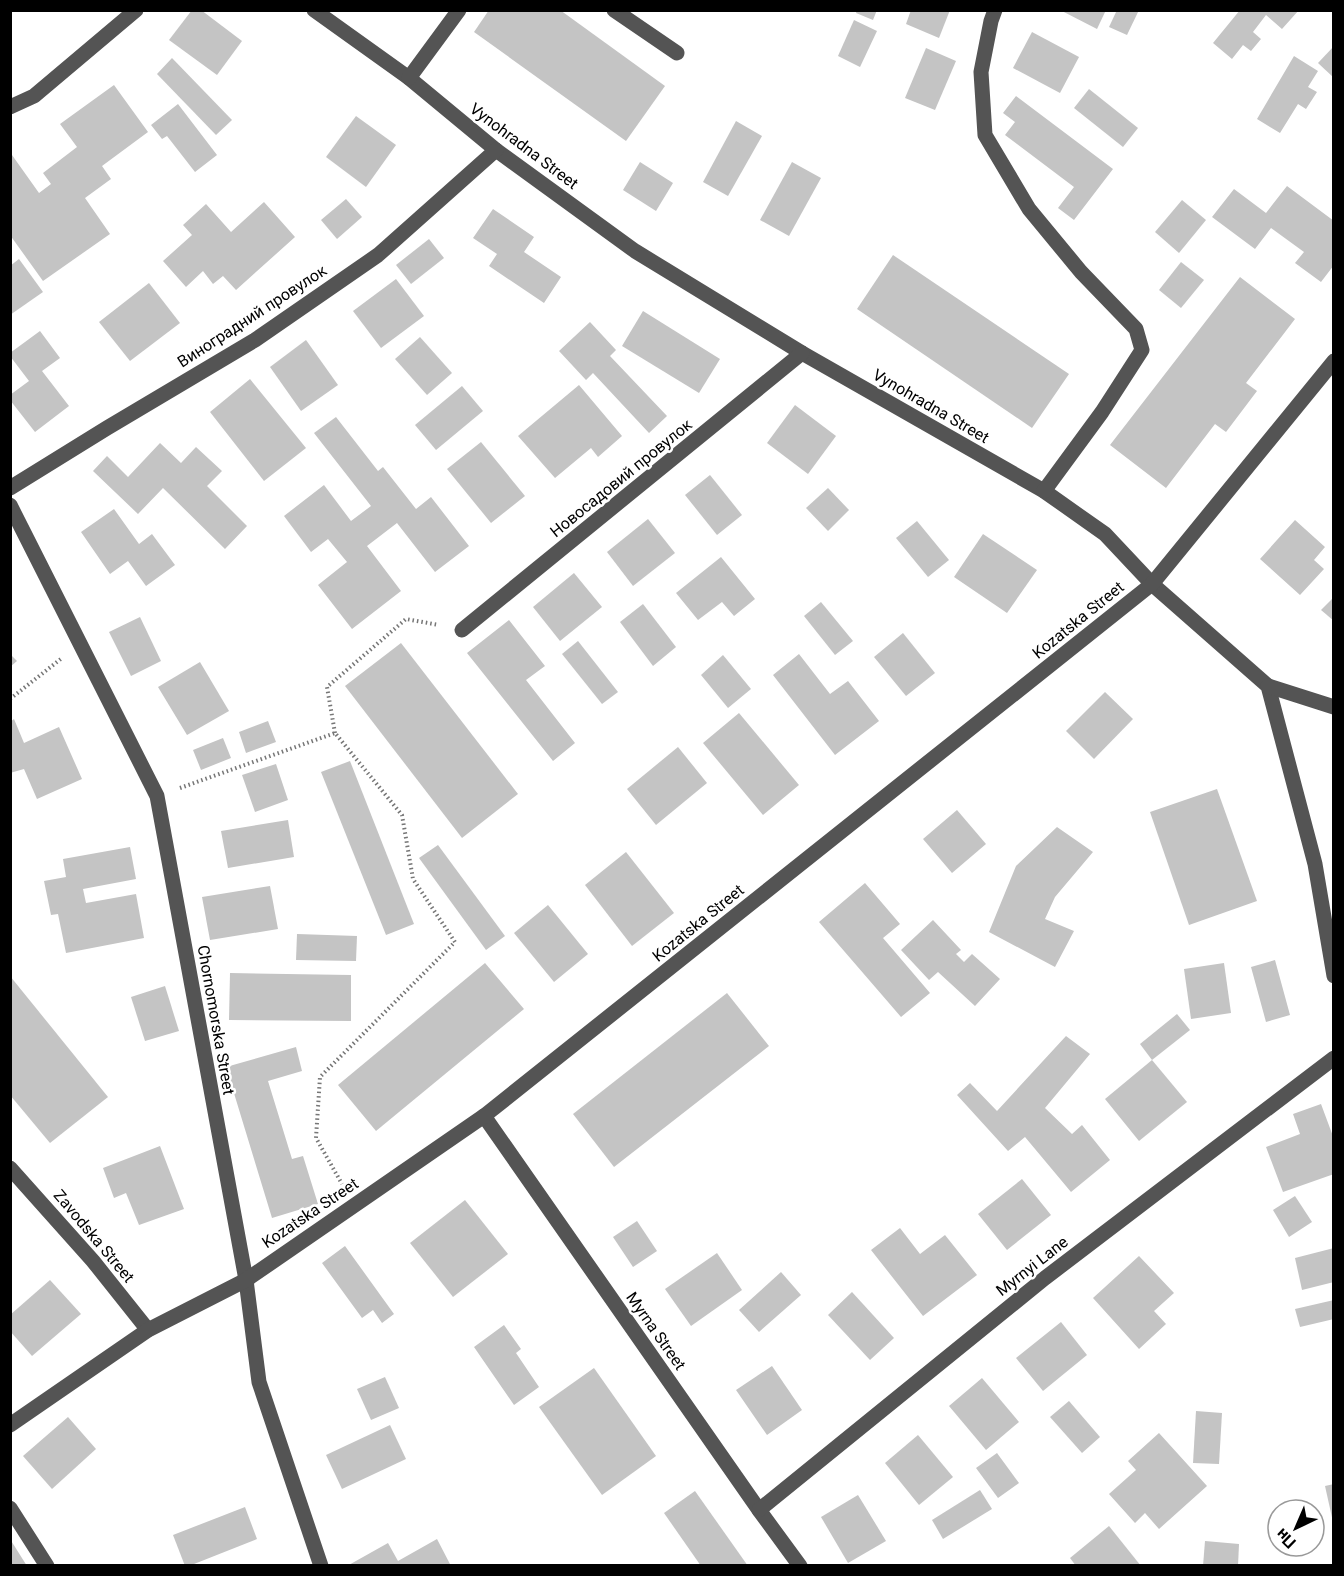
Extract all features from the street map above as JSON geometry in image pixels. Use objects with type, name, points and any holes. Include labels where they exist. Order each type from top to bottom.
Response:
[{"type":"street","points":[[10,107],[34,96],[136,10]]},
{"type":"street","name":"Vynohradna Street","points":[[314,10],[409,78],[496,150],[635,251],[802,353],[1044,491],[1105,534],[1152,584],[1268,686]]},
{"type":"street","points":[[409,78],[459,10]]},
{"type":"street","points":[[614,10],[677,53]]},
{"type":"street","points":[[995,10],[981,72],[985,135],[1029,209],[1081,272],[1136,329],[1142,350],[1102,412],[1044,491]]},
{"type":"street","name":"Виноградний провулок","points":[[10,488],[255,340],[368,262],[496,150]]},
{"type":"street","name":"Новосадовий провулок","points":[[462,630],[802,353]]},
{"type":"street","name":"Kozatska Street","points":[[10,1425],[148,1330],[246,1280],[484,1116],[1152,584],[1334,361]]},
{"type":"street","name":"Chornomorska Street","points":[[10,504],[157,796],[246,1280],[259,1382],[321,1566]]},
{"type":"street","points":[[1268,686],[1334,707]]},
{"type":"street","points":[[1268,686],[1315,864],[1334,976]]},
{"type":"street","name":"Myrnyi Lane","points":[[759,1510],[1045,1278],[1334,1058]]},
{"type":"street","name":"Myrna Street","points":[[484,1116],[759,1510],[801,1566]]},
{"type":"street","name":"Zavodska Street","points":[[10,1168],[93,1261],[148,1330]]},
{"type":"street","points":[[10,1508],[47,1566]]},
{"type":"path","points":[[354,1205],[316,1138],[320,1077],[455,942],[413,879],[402,815],[335,734],[327,687],[406,619],[462,630]]},
{"type":"path","points":[[10,699],[80,643]]},
{"type":"path","points":[[157,796],[335,734]]},
{"type":"building","points":[[192,10],[201,10],[242,41],[217,75],[169,40]]},
{"type":"building","points":[[489,10],[560,10],[665,86],[626,141],[474,32]]},
{"type":"building","points":[[857,10],[877,10],[873,20],[856,13]]},
{"type":"building","points":[[911,10],[950,10],[939,38],[906,24]]},
{"type":"building","points":[[1060,10],[1106,10],[1097,29]]},
{"type":"building","points":[[1117,10],[1139,10],[1127,35],[1109,27]]},
{"type":"building","points":[[1240,10],[1299,10],[1282,29],[1266,15],[1253,32],[1261,39],[1251,51],[1243,45],[1232,59],[1213,43]]},
{"type":"building","points":[[854,20],[877,31],[860,67],[838,56]]},
{"type":"building","points":[[1032,32],[1079,57],[1060,93],[1013,68]]},
{"type":"building","points":[[1334,46],[1334,78],[1318,63]]},
{"type":"building","points":[[926,48],[956,61],[935,110],[905,98]]},
{"type":"building","points":[[1294,56],[1318,71],[1308,87],[1317,92],[1306,109],[1298,104],[1280,133],[1257,119]]},
{"type":"building","points":[[172,58],[232,120],[216,135],[157,74]]},
{"type":"building","points":[[114,85],[148,132],[102,166],[111,179],[85,198],[110,234],[43,281],[10,235],[10,156],[12,155],[39,193],[51,184],[43,173],[77,147],[60,124]]},
{"type":"building","points":[[1089,89],[1138,128],[1123,147],[1074,108]]},
{"type":"building","points":[[1016,96],[1113,169],[1074,220],[1058,208],[1074,187],[1005,135],[1015,122],[1003,113]]},
{"type":"building","points":[[178,104],[217,155],[195,172],[167,136],[162,139],[151,125]]},
{"type":"building","points":[[356,116],[396,145],[366,187],[326,157]]},
{"type":"building","points":[[736,121],[762,136],[728,196],[703,182]]},
{"type":"building","points":[[640,162],[673,183],[656,211],[623,190]]},
{"type":"building","points":[[792,162],[821,178],[789,236],[760,220]]},
{"type":"building","points":[[1287,186],[1334,221],[1334,265],[1321,282],[1295,263],[1304,252],[1271,228],[1255,249],[1212,217],[1234,189],[1266,213]]},
{"type":"building","points":[[346,199],[362,217],[337,239],[321,220]]},
{"type":"building","points":[[1182,200],[1206,220],[1179,253],[1155,232]]},
{"type":"building","points":[[264,202],[295,237],[236,290],[223,276],[213,284],[203,271],[186,287],[163,261],[192,235],[183,225],[206,204],[231,232]]},
{"type":"building","points":[[493,209],[534,237],[524,252],[561,277],[544,303],[489,266],[497,254],[473,238]]},
{"type":"building","points":[[429,239],[444,258],[411,284],[396,265]]},
{"type":"building","points":[[893,255],[1069,374],[1032,428],[857,309]]},
{"type":"building","points":[[19,259],[43,292],[10,315],[10,266]]},
{"type":"building","points":[[1181,262],[1204,280],[1181,308],[1159,290]]},
{"type":"building","points":[[1240,277],[1295,319],[1246,383],[1257,391],[1226,432],[1215,424],[1166,488],[1110,445]]},
{"type":"building","points":[[396,279],[424,316],[381,348],[353,311]]},
{"type":"building","points":[[149,283],[180,323],[130,361],[99,322]]},
{"type":"building","points":[[643,311],[720,359],[699,393],[622,346]]},
{"type":"building","points":[[590,322],[616,350],[610,356],[667,416],[649,433],[593,373],[586,380],[559,351]]},
{"type":"building","points":[[40,331],[60,358],[42,371],[69,406],[35,432],[10,400],[10,395],[29,381],[10,353]]},
{"type":"building","points":[[420,337],[452,373],[427,395],[395,359]]},
{"type":"building","points":[[306,340],[338,385],[301,411],[270,367]]},
{"type":"building","points":[[250,379],[306,448],[264,481],[210,412]]},
{"type":"building","points":[[579,385],[622,436],[598,457],[591,448],[555,478],[518,436]]},
{"type":"building","points":[[462,386],[483,411],[436,450],[415,425]]},
{"type":"building","points":[[795,405],[836,436],[808,474],[767,443]]},
{"type":"building","points":[[336,417],[378,471],[383,467],[416,509],[431,497],[469,546],[435,572],[397,523],[367,546],[401,591],[352,629],[318,585],[347,562],[328,539],[311,552],[284,516],[324,485],[351,521],[371,506],[314,433]]},
{"type":"building","points":[[481,442],[525,496],[491,523],[447,469]]},
{"type":"building","points":[[160,443],[181,463],[196,447],[222,471],[207,486],[247,526],[225,549],[163,488],[138,514],[93,471],[107,456],[128,477]]},
{"type":"building","points":[[710,475],[742,515],[717,535],[685,495]]},
{"type":"building","points":[[828,488],[849,510],[828,531],[806,508]]},
{"type":"building","points":[[114,509],[139,544],[152,534],[175,565],[146,586],[128,561],[110,574],[81,532]]},
{"type":"building","points":[[648,519],[675,553],[633,586],[607,552]]},
{"type":"building","points":[[1295,520],[1325,547],[1314,560],[1324,569],[1300,595],[1260,559]]},
{"type":"building","points":[[917,521],[949,560],[928,577],[896,538]]},
{"type":"building","points":[[983,534],[1037,570],[1007,613],[954,577]]},
{"type":"building","points":[[721,557],[755,599],[734,616],[722,602],[698,620],[676,593]]},
{"type":"building","points":[[574,573],[602,607],[560,641],[533,607]]},
{"type":"building","points":[[1334,597],[1334,621],[1321,610]]},
{"type":"building","points":[[821,602],[853,641],[835,655],[804,616]]},
{"type":"building","points":[[643,604],[676,647],[653,666],[620,622]]},
{"type":"building","points":[[140,617],[161,661],[131,676],[109,632]]},
{"type":"building","points":[[509,620],[545,666],[526,680],[575,743],[553,761],[467,653]]},
{"type":"building","points":[[903,633],[935,673],[906,696],[874,657]]},
{"type":"building","points":[[578,641],[618,692],[602,704],[562,654]]},
{"type":"building","points":[[401,643],[518,794],[462,838],[345,686]]},
{"type":"building","points":[[10,654],[17,661],[10,667]]},
{"type":"building","points":[[799,654],[830,694],[848,681],[879,721],[835,755],[773,675]]},
{"type":"building","points":[[723,655],[751,689],[728,708],[701,675]]},
{"type":"building","points":[[200,662],[229,711],[187,735],[158,687]]},
{"type":"building","points":[[1105,692],[1133,719],[1094,759],[1066,731]]},
{"type":"building","points":[[739,713],[799,785],[763,815],[703,743]]},
{"type":"building","points":[[14,719],[24,743],[59,727],[82,779],[37,799],[24,769],[10,773],[10,722]]},
{"type":"building","points":[[268,721],[276,742],[246,753],[239,732]]},
{"type":"building","points":[[223,738],[231,758],[201,770],[193,750]]},
{"type":"building","points":[[678,747],[707,783],[656,825],[627,789]]},
{"type":"building","points":[[350,761],[414,924],[386,935],[321,772]]},
{"type":"building","points":[[276,764],[288,800],[255,812],[242,775]]},
{"type":"building","points":[[1217,789],[1257,901],[1189,925],[1150,812]]},
{"type":"building","points":[[957,810],[986,844],[952,873],[923,839]]},
{"type":"building","points":[[288,820],[294,857],[228,868],[221,831]]},
{"type":"building","points":[[1057,827],[1093,852],[1055,897],[1045,919],[1074,931],[1055,967],[989,932],[1016,866]]},
{"type":"building","points":[[438,845],[505,936],[486,950],[419,858]]},
{"type":"building","points":[[130,847],[136,879],[83,889],[86,903],[136,894],[144,938],[66,953],[58,914],[51,915],[44,881],[66,877],[63,859]]},
{"type":"building","points":[[626,852],[674,913],[632,946],[585,885]]},
{"type":"building","points":[[865,883],[900,924],[883,938],[930,993],[901,1017],[819,922]]},
{"type":"building","points":[[270,886],[278,929],[210,940],[202,897]]},
{"type":"building","points":[[548,905],[588,954],[554,982],[514,933]]},
{"type":"building","points":[[933,920],[961,950],[956,954],[964,962],[972,954],[1000,979],[975,1006],[938,972],[929,980],[901,950]]},
{"type":"building","points":[[297,934],[357,936],[356,961],[296,960]]},
{"type":"building","points":[[1275,960],[1290,1015],[1266,1022],[1251,967]]},
{"type":"building","points":[[485,963],[524,1009],[376,1131],[338,1085]]},
{"type":"building","points":[[1224,963],[1231,1013],[1191,1019],[1184,969]]},
{"type":"building","points":[[230,973],[351,975],[351,1021],[229,1020]]},
{"type":"building","points":[[10,976],[108,1097],[50,1143],[10,1095]]},
{"type":"building","points":[[165,986],[179,1031],[145,1041],[131,997]]},
{"type":"building","points":[[727,993],[769,1046],[614,1167],[573,1114]]},
{"type":"building","points":[[1177,1014],[1190,1030],[1152,1060],[1140,1044]]},
{"type":"building","points":[[1066,1036],[1090,1054],[1045,1108],[1072,1134],[1082,1125],[1110,1160],[1071,1192],[1025,1137],[1008,1151],[957,1095],[970,1083],[997,1111]]},
{"type":"building","points":[[296,1047],[302,1071],[268,1081],[292,1159],[303,1156],[318,1204],[272,1218],[226,1067]]},
{"type":"building","points":[[1152,1060],[1187,1102],[1139,1141],[1105,1099]]},
{"type":"building","points":[[1321,1104],[1334,1139],[1334,1174],[1283,1192],[1266,1147],[1300,1134],[1293,1114]]},
{"type":"building","points":[[160,1146],[184,1209],[139,1225],[126,1193],[114,1198],[103,1168]]},
{"type":"building","points":[[1022,1179],[1051,1215],[1007,1250],[978,1214]]},
{"type":"building","points":[[1295,1196],[1312,1222],[1289,1237],[1273,1210]]},
{"type":"building","points":[[465,1200],[508,1254],[453,1297],[410,1243]]},
{"type":"building","points":[[637,1221],[657,1251],[633,1267],[613,1237]]},
{"type":"building","points":[[900,1228],[920,1254],[945,1235],[977,1275],[923,1316],[871,1250]]},
{"type":"building","points":[[345,1246],[394,1314],[382,1323],[373,1310],[362,1318],[322,1263]]},
{"type":"building","points":[[1334,1248],[1334,1282],[1302,1290],[1295,1258]]},
{"type":"building","points":[[717,1253],[742,1290],[691,1326],[665,1289]]},
{"type":"building","points":[[1139,1256],[1174,1293],[1154,1311],[1166,1324],[1139,1349],[1093,1298]]},
{"type":"building","points":[[781,1272],[801,1295],[759,1332],[739,1310]]},
{"type":"building","points":[[50,1280],[81,1314],[32,1356],[10,1331],[10,1315]]},
{"type":"building","points":[[852,1292],[894,1338],[870,1360],[828,1315]]},
{"type":"building","points":[[1334,1300],[1334,1319],[1300,1327],[1295,1309]]},
{"type":"building","points":[[1061,1322],[1087,1355],[1043,1391],[1016,1358]]},
{"type":"building","points":[[504,1325],[521,1349],[516,1353],[539,1387],[514,1405],[474,1347]]},
{"type":"building","points":[[772,1366],[802,1410],[767,1435],[736,1390]]},
{"type":"building","points":[[594,1368],[656,1456],[602,1495],[539,1407]]},
{"type":"building","points":[[385,1377],[399,1408],[371,1420],[357,1389]]},
{"type":"building","points":[[982,1378],[1019,1422],[986,1450],[949,1406]]},
{"type":"building","points":[[1069,1401],[1100,1437],[1082,1453],[1050,1417]]},
{"type":"building","points":[[1196,1411],[1222,1413],[1219,1464],[1193,1463]]},
{"type":"building","points":[[68,1417],[96,1449],[52,1489],[23,1456]]},
{"type":"building","points":[[390,1425],[406,1459],[342,1489],[326,1455]]},
{"type":"building","points":[[1159,1433],[1207,1486],[1159,1529],[1145,1513],[1135,1523],[1109,1494],[1136,1470],[1128,1461]]},
{"type":"building","points":[[918,1435],[953,1477],[919,1505],[885,1463]]},
{"type":"building","points":[[997,1453],[1019,1483],[998,1498],[976,1468]]},
{"type":"building","points":[[1334,1484],[1334,1521],[1333,1522],[1325,1486]]},
{"type":"building","points":[[980,1490],[992,1509],[943,1539],[932,1520]]},
{"type":"building","points":[[695,1491],[748,1566],[701,1566],[664,1513]]},
{"type":"building","points":[[858,1495],[886,1541],[848,1563],[821,1517]]},
{"type":"building","points":[[245,1507],[257,1539],[185,1566],[173,1535]]},
{"type":"building","points":[[1109,1526],[1141,1566],[1076,1566],[1070,1558]]},
{"type":"building","points":[[10,1539],[27,1566],[10,1566]]},
{"type":"building","points":[[437,1539],[451,1566],[347,1566],[388,1543],[398,1561]]},
{"type":"building","points":[[1205,1541],[1239,1544],[1238,1566],[1203,1566]]}]
